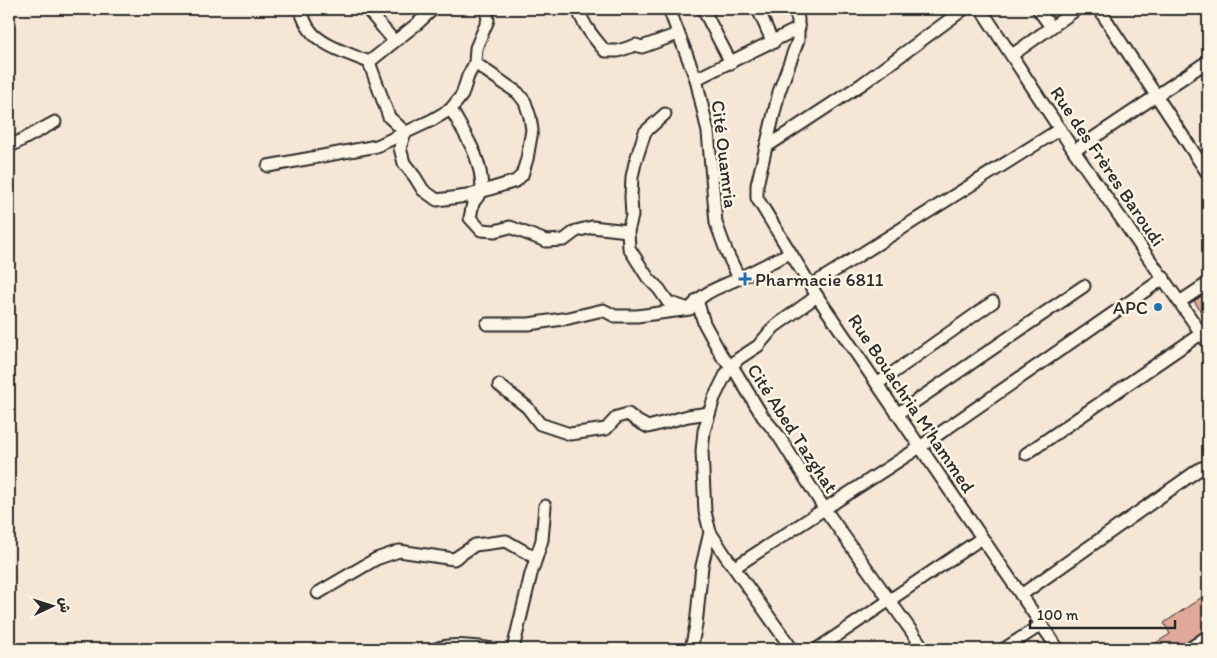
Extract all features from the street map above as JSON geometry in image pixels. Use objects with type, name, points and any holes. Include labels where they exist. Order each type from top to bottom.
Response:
[{"type":"street","points":[[300,9],[302,18],[311,32],[326,43],[369,62],[388,117],[405,132]]},
{"type":"street","points":[[367,9],[394,41]]},
{"type":"street","points":[[369,62],[413,28],[433,9]]},
{"type":"street","points":[[268,166],[377,146],[451,109],[462,95],[474,63],[476,48],[488,20],[486,9]]},
{"type":"street","points":[[578,9],[580,17],[587,28],[605,51],[618,51],[636,45],[642,47],[678,34]]},
{"type":"street","name":"Cité Ouamria","points":[[669,9],[696,79],[708,132],[716,223],[727,254],[739,278]]},
{"type":"street","points":[[703,9],[731,63]]},
{"type":"street","points":[[758,9],[773,43]]},
{"type":"street","points":[[696,79],[773,43],[799,28],[798,19],[793,9]]},
{"type":"street","points":[[766,147],[862,84],[964,9]]},
{"type":"street","name":"Rue des Frères Baroudi","points":[[981,9],[1074,151],[1205,338]]},
{"type":"street","points":[[1038,9],[1051,27]]},
{"type":"street","points":[[1012,55],[1077,9]]},
{"type":"street","points":[[1098,9],[1208,174]]},
{"type":"street","name":"Rue Bouachria M'hammed","points":[[799,28],[794,54],[781,84],[774,111],[757,198],[817,296],[1058,649]]},
{"type":"street","points":[[1074,151],[1208,61]]},
{"type":"street","points":[[405,132],[400,148],[404,163],[423,190],[437,200],[467,196],[516,181],[522,175],[532,130],[526,102],[518,93],[474,63]]},
{"type":"street","points":[[451,109],[472,144],[479,163],[482,191],[473,203],[470,218],[481,230],[495,231],[510,227],[546,241],[564,240],[576,231],[592,228],[628,231]]},
{"type":"street","points":[[665,114],[645,132],[640,147],[632,177],[632,216],[628,231],[629,248],[648,278],[668,302],[693,305]]},
{"type":"street","points":[[9,147],[55,122]]},
{"type":"street","points":[[812,286],[1060,129]]},
{"type":"street","points":[[487,324],[529,324],[569,318],[603,310],[615,316],[637,316],[693,305],[715,288],[790,253]]},
{"type":"street","name":"Cité Abed Tazghat","points":[[735,567],[920,446],[1164,278]]},
{"type":"street","points":[[1181,302],[1208,283]]},
{"type":"street","points":[[898,414],[1084,286]]},
{"type":"street","name":"Cité Abed Tazghat","points":[[788,648],[710,532],[705,512],[702,472],[704,430],[714,398],[732,366],[738,359],[758,346],[774,327],[817,296]]},
{"type":"street","points":[[877,384],[993,302]]},
{"type":"street","points":[[693,305],[723,358],[732,366]]},
{"type":"street","points":[[1026,454],[1205,338]]},
{"type":"street","name":"Cité Abed Tazghat","points":[[732,366],[763,417],[778,436],[824,508],[924,649]]},
{"type":"street","points":[[499,385],[527,407],[540,424],[570,434],[606,429],[617,417],[628,414],[636,421],[648,427],[688,416],[709,413]]},
{"type":"street","points":[[1021,595],[1201,468]]},
{"type":"street","points":[[513,649],[528,582],[542,540],[545,506]]},
{"type":"street","name":"Cité Abed Tazghat","points":[[691,649],[696,625],[702,566],[710,532]]},
{"type":"street","points":[[817,649],[982,538]]},
{"type":"street","points":[[318,594],[376,558],[399,551],[454,559],[475,545],[506,541],[536,558]]},
{"type":"street","points":[[1004,649],[1042,625]]},
{"type":"street","points":[[1189,649],[1208,636]]},
{"type":"street","points":[[436,649],[442,646],[482,646],[493,649]]},
{"type":"building","points":[[1208,292],[1208,322],[1194,301]]},
{"type":"building","points":[[1208,593],[1208,627],[1178,649],[1146,649],[1170,634],[1164,623]]},
{"type":"place","name":"Pharmacie 6811","points":[[745,279]]},
{"type":"place","name":"APC","points":[[1158,307]]}]
